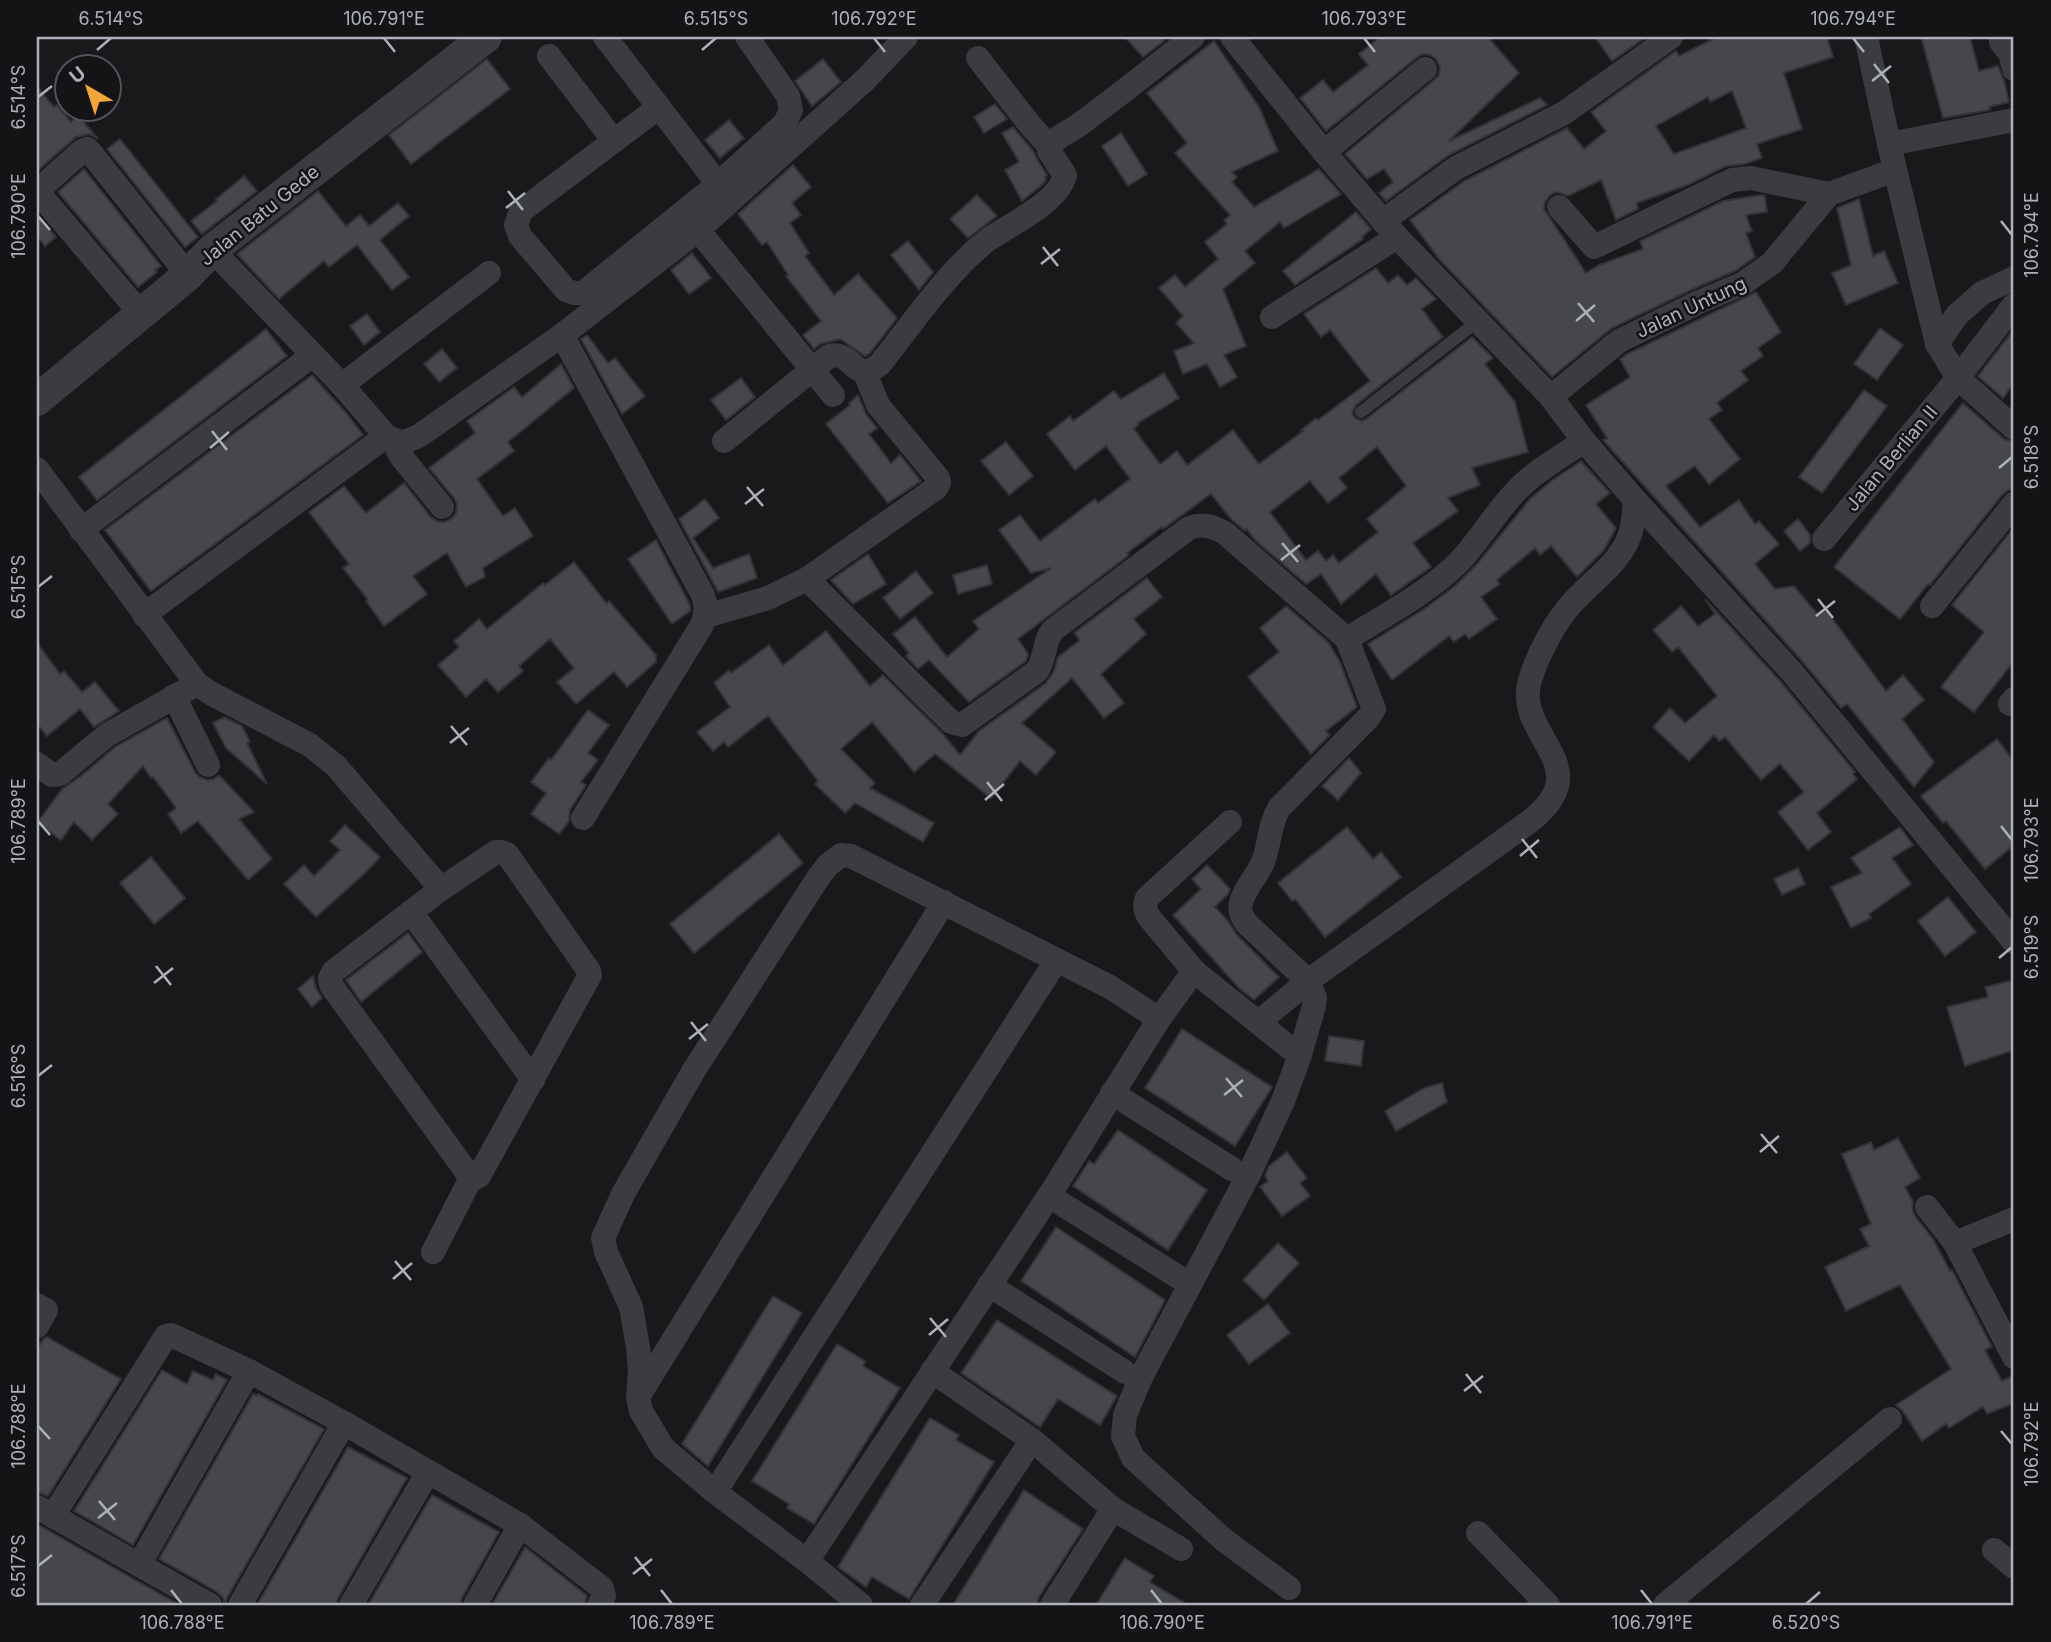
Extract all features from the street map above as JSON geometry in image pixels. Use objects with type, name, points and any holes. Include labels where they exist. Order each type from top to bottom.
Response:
[{"type":"street","name":"Jalan Batu Gede","points":[[37,400],[188,275],[212,250],[486,37]]},
{"type":"street","points":[[605,37],[718,184]]},
{"type":"street","points":[[659,107],[521,211],[516,225],[520,236],[566,290],[583,293],[718,184],[785,123],[791,110],[788,96],[747,37]]},
{"type":"street","points":[[390,439],[402,443],[419,436],[562,335],[698,230],[866,79],[904,37]]},
{"type":"street","points":[[1049,146],[1193,37]]},
{"type":"street","points":[[1234,37],[1324,152],[1390,229],[1550,397],[1635,500],[1791,671],[2014,942]]},
{"type":"street","points":[[1272,317],[1390,229],[1456,168],[1564,113],[1671,37]]},
{"type":"street","points":[[1866,37],[1937,344],[1958,378],[2014,428]]},
{"type":"street","points":[[2001,37],[2001,42],[2010,52],[2014,69]]},
{"type":"street","points":[[549,56],[614,141]]},
{"type":"street","points":[[724,441],[829,356],[839,355],[865,373],[880,364],[957,269],[976,250],[1049,199],[1063,183],[1065,175],[1049,151],[1049,146],[978,58]]},
{"type":"street","points":[[1324,152],[1425,69]]},
{"type":"street","points":[[1889,144],[2014,120]]},
{"type":"street","points":[[141,314],[37,191],[82,151],[87,149],[91,153],[188,275]]},
{"type":"street","points":[[1559,207],[1594,247],[1732,180],[1751,178],[1829,194],[1895,170]]},
{"type":"street","name":"Jalan Untung","points":[[1550,397],[1619,341],[1742,284],[1772,263],[1829,194]]},
{"type":"street","points":[[698,230],[833,395]]},
{"type":"street","points":[[212,250],[342,385],[390,439],[400,456],[442,507]]},
{"type":"street","points":[[342,385],[489,273]]},
{"type":"street","points":[[1937,344],[1957,315],[1982,293],[2014,278]]},
{"type":"street","name":"Jalan Berlian II","points":[[1824,539],[1958,378],[2014,305]]},
{"type":"street","points":[[562,335],[706,604],[706,615],[583,818]]},
{"type":"street","points":[[82,530],[313,355]]},
{"type":"street","points":[[706,615],[768,598],[807,579],[936,488],[938,478],[878,405],[865,373]]},
{"type":"street","points":[[144,615],[390,439]]},
{"type":"street","points":[[1347,639],[1429,588],[1469,550],[1526,481],[1584,441]]},
{"type":"street","points":[[37,469],[197,684],[323,754],[441,889]]},
{"type":"street","points":[[1259,1022],[1308,981],[1541,813],[1550,802],[1556,790],[1557,764],[1529,709],[1527,696],[1530,681],[1557,623],[1574,601],[1606,571],[1626,543],[1632,528],[1635,500]]},
{"type":"street","points":[[1932,606],[2014,504]]},
{"type":"street","points":[[807,579],[956,725],[962,725],[1037,671],[1043,659],[1046,640],[1053,630],[1189,528],[1199,524],[1225,533],[1347,639],[1374,709],[1279,808],[1270,828],[1264,861],[1240,906],[1241,915],[1254,933],[1308,981],[1315,998],[1314,1006],[1283,1101],[1244,1184],[1141,1377],[1125,1415],[1123,1436],[1133,1458],[1224,1540],[1289,1588]]},
{"type":"street","points":[[37,764],[52,775],[60,774],[107,735],[197,684]]},
{"type":"street","points":[[174,696],[208,765]]},
{"type":"street","points":[[1230,822],[1144,903],[1148,916],[1195,971],[1290,1048]]},
{"type":"street","points":[[496,852],[500,852],[507,854],[589,971],[589,979],[479,1176],[471,1178],[330,981],[334,971],[441,889],[496,852]]},
{"type":"street","points":[[861,1605],[715,1492],[663,1448],[640,1411],[638,1347],[631,1307],[606,1252],[603,1238],[622,1194],[694,1070],[818,878],[828,865],[841,855],[851,856],[1110,987],[1159,1019]]},
{"type":"street","points":[[638,1397],[944,902]]},
{"type":"street","points":[[411,912],[533,1080]]},
{"type":"street","points":[[715,1492],[1056,961]]},
{"type":"street","points":[[807,1561],[1049,1196],[1159,1019],[1195,971]]},
{"type":"street","points":[[1112,1093],[1232,1169]]},
{"type":"street","points":[[433,1252],[471,1178]]},
{"type":"street","points":[[1049,1196],[1180,1279]]},
{"type":"street","points":[[1927,1207],[1955,1243],[2014,1357]]},
{"type":"street","points":[[1955,1243],[2014,1219]]},
{"type":"street","points":[[989,1285],[1125,1372]]},
{"type":"street","points":[[37,1305],[46,1310],[37,1326]]},
{"type":"street","points":[[210,1605],[45,1512],[166,1336],[171,1335],[250,1371],[520,1525],[602,1588],[604,1596],[599,1605]]},
{"type":"street","points":[[139,1565],[250,1371]]},
{"type":"street","points":[[932,1371],[1032,1440],[1113,1509],[1181,1549]]},
{"type":"street","points":[[1665,1605],[1890,1419]]},
{"type":"street","points":[[240,1605],[344,1423]]},
{"type":"street","points":[[922,1605],[1032,1440]]},
{"type":"street","points":[[351,1605],[428,1472]]},
{"type":"street","points":[[1052,1605],[1113,1509]]},
{"type":"street","points":[[475,1605],[520,1525]]},
{"type":"street","points":[[1478,1533],[1548,1605]]},
{"type":"street","points":[[1994,1550],[2014,1567]]},
{"type":"lane","points":[[1361,412],[1478,321]]},
{"type":"building","points":[[1125,37],[1160,37],[1164,41],[1143,57]]},
{"type":"building","points":[[1380,37],[1488,37],[1519,73],[1449,141],[1540,98],[1547,105],[1449,155],[1386,201],[1379,193],[1393,182],[1384,169],[1367,179],[1345,154],[1439,75],[1440,67],[1436,59],[1423,54],[1416,58],[1326,131],[1300,98],[1323,80],[1333,92],[1368,65],[1359,54]]},
{"type":"building","points":[[1595,37],[1646,37],[1612,61]]},
{"type":"building","points":[[1717,37],[1827,37],[1833,57],[1784,73],[1802,129],[1757,144],[1762,158],[1745,164],[1726,166],[1690,184],[1637,203],[1638,209],[1616,220],[1601,180],[1568,196],[1557,192],[1550,195],[1544,209],[1586,273],[1599,265],[1643,249],[1640,241],[1723,201],[1765,196],[1767,212],[1746,215],[1752,231],[1746,233],[1755,257],[1735,271],[1612,328],[1552,377],[1440,260],[1410,220],[1464,181],[1567,128],[1584,149],[1606,131],[1591,112],[1676,51],[1679,56]],"holes":[[[1732,91],[1746,128],[1674,154],[1656,126],[1708,97],[1710,102]]]},
{"type":"building","points":[[1921,37],[1970,37],[1979,71],[1998,66],[2009,102],[1989,107],[1990,110],[1943,118]]},
{"type":"building","points":[[1214,41],[1259,107],[1278,151],[1232,172],[1237,177],[1232,182],[1254,207],[1319,169],[1341,194],[1284,228],[1280,222],[1245,251],[1255,263],[1223,289],[1246,346],[1224,355],[1237,377],[1220,387],[1207,364],[1183,374],[1174,351],[1194,343],[1176,323],[1183,316],[1159,288],[1175,275],[1185,287],[1218,259],[1205,242],[1227,224],[1224,220],[1230,215],[1175,153],[1187,143],[1147,93]]},
{"type":"building","points":[[487,59],[510,89],[411,164],[389,135]]},
{"type":"building","points":[[823,59],[841,82],[812,106],[795,81]]},
{"type":"building","points":[[37,87],[52,105],[52,122],[84,122],[98,139],[89,134],[76,137],[37,171]]},
{"type":"building","points":[[995,104],[1007,119],[984,133],[974,117]]},
{"type":"building","points":[[729,120],[744,138],[720,158],[705,140]]},
{"type":"building","points":[[1013,127],[1034,152],[1047,175],[1043,184],[1022,201],[1005,170],[1019,162],[1002,133]]},
{"type":"building","points":[[1121,133],[1147,174],[1128,186],[1102,146]]},
{"type":"building","points":[[120,139],[198,237],[185,247],[107,149]]},
{"type":"building","points":[[793,165],[811,187],[792,203],[801,215],[790,223],[809,253],[805,256],[834,295],[858,274],[897,318],[865,356],[840,339],[820,344],[814,349],[803,335],[821,321],[786,276],[788,275],[767,242],[762,245],[738,214]]},
{"type":"building","points":[[84,169],[161,266],[138,287],[58,192]]},
{"type":"building","points":[[244,176],[257,191],[202,234],[191,221]]},
{"type":"building","points":[[318,191],[346,226],[360,215],[369,226],[398,203],[409,216],[380,240],[409,277],[392,290],[357,245],[329,267],[324,261],[279,299],[237,254]]},
{"type":"building","points":[[977,195],[997,216],[968,238],[950,219]]},
{"type":"building","points":[[1859,199],[1873,256],[1884,251],[1898,283],[1846,305],[1832,273],[1851,265],[1837,208]]},
{"type":"building","points":[[1356,212],[1371,229],[1363,239],[1295,285],[1283,271]]},
{"type":"building","points":[[37,214],[56,237],[45,246],[37,236]]},
{"type":"building","points":[[908,241],[933,272],[919,290],[891,255]]},
{"type":"building","points":[[692,253],[711,278],[689,294],[671,270]]},
{"type":"building","points":[[1376,268],[1388,283],[1398,275],[1407,285],[1416,278],[1436,299],[1422,309],[1443,337],[1356,405],[1352,413],[1362,421],[1472,337],[1493,358],[1485,364],[1515,402],[1528,452],[1472,468],[1480,485],[1448,498],[1458,511],[1413,543],[1431,567],[1391,595],[1376,574],[1341,604],[1321,574],[1306,584],[1254,539],[1247,529],[1245,531],[1231,519],[1211,494],[1127,553],[1129,555],[1018,639],[1028,654],[1026,661],[969,702],[929,660],[918,669],[906,656],[909,653],[893,634],[915,617],[947,657],[979,629],[973,621],[1051,568],[1031,573],[999,530],[1020,515],[1040,541],[1095,499],[1098,503],[1130,479],[1106,446],[1075,470],[1047,434],[1070,416],[1073,421],[1114,391],[1121,399],[1164,373],[1179,398],[1138,423],[1134,429],[1160,464],[1177,451],[1187,465],[1233,430],[1259,464],[1316,418],[1318,420],[1370,381],[1330,330],[1321,337],[1304,314]],"holes":[[[1377,447],[1406,486],[1367,519],[1378,532],[1339,563],[1333,555],[1326,561],[1318,551],[1306,560],[1270,512],[1310,481],[1328,503],[1347,488],[1339,478]]]},
{"type":"building","points":[[1756,292],[1781,332],[1758,348],[1763,356],[1741,371],[1748,380],[1717,403],[1722,410],[1709,419],[1740,459],[1709,484],[1695,466],[1666,486],[1700,527],[1739,500],[1755,524],[1759,521],[1779,544],[1755,564],[1775,589],[1794,586],[1818,615],[1826,610],[1886,691],[1903,675],[1924,700],[1902,719],[1934,762],[1914,787],[1847,704],[1841,708],[1603,440],[1607,438],[1586,405],[1630,377],[1620,359],[1627,354]]},
{"type":"building","points":[[367,314],[380,332],[364,345],[350,326]]},
{"type":"building","points":[[1880,328],[1903,345],[1877,380],[1854,364]]},
{"type":"building","points":[[266,329],[287,356],[97,500],[79,477]]},
{"type":"building","points":[[2014,329],[2014,383],[2003,398],[1978,376]]},
{"type":"building","points":[[587,335],[608,363],[615,358],[645,396],[622,414],[581,339]]},
{"type":"building","points":[[442,349],[457,368],[439,382],[424,364]]},
{"type":"building","points":[[561,364],[574,388],[508,442],[514,451],[477,479],[503,516],[515,508],[533,536],[483,568],[485,577],[466,587],[447,553],[413,576],[427,594],[384,626],[343,568],[349,564],[309,512],[344,486],[366,513],[404,483],[431,517],[445,522],[451,519],[456,513],[457,504],[429,468],[475,433],[467,421],[514,387],[522,397]]},
{"type":"building","points":[[312,375],[363,435],[151,591],[105,530]]},
{"type":"building","points":[[741,378],[755,397],[726,420],[711,400]]},
{"type":"building","points":[[1864,390],[1887,406],[1822,493],[1799,477]]},
{"type":"building","points":[[858,395],[866,414],[877,428],[869,434],[891,463],[900,455],[921,481],[888,503],[826,424]]},
{"type":"building","points":[[1963,403],[2004,439],[2014,442],[2014,489],[2002,495],[1900,619],[1834,567]]},
{"type":"building","points":[[1006,442],[1033,476],[1009,495],[981,461]]},
{"type":"building","points":[[1581,461],[1610,493],[1596,504],[1616,528],[1604,550],[1577,577],[1551,546],[1540,555],[1535,548],[1497,580],[1500,584],[1481,597],[1497,619],[1469,639],[1465,634],[1454,642],[1449,636],[1392,680],[1368,644],[1427,607],[1456,585],[1477,564],[1530,499]]},
{"type":"building","points":[[705,499],[719,518],[693,538],[713,568],[749,554],[757,578],[718,592],[679,519]]},
{"type":"building","points":[[1798,519],[1810,535],[1810,543],[1800,551],[1784,531]]},
{"type":"building","points":[[2014,527],[2014,661],[1974,712],[1941,687],[1984,632],[1952,605]]},
{"type":"building","points":[[656,540],[690,605],[690,611],[672,624],[628,559]]},
{"type":"building","points":[[868,554],[886,584],[853,604],[831,580]]},
{"type":"building","points":[[574,562],[607,604],[609,601],[656,655],[656,662],[627,687],[614,672],[576,704],[557,682],[574,668],[550,639],[519,666],[523,671],[498,692],[486,679],[466,697],[438,665],[459,647],[454,641],[479,619],[487,629],[543,583],[545,585]]},
{"type":"building","points":[[987,565],[992,584],[958,594],[953,575]]},
{"type":"building","points":[[916,571],[933,593],[900,619],[883,598]]},
{"type":"building","points":[[1147,578],[1162,597],[1134,619],[1146,634],[1101,674],[1124,703],[1104,718],[1072,678],[1022,723],[1056,752],[1036,775],[1020,761],[991,798],[935,754],[914,772],[872,722],[841,749],[875,783],[870,788],[934,823],[923,842],[855,803],[845,813],[815,784],[818,781],[768,716],[728,747],[724,742],[713,751],[697,732],[730,707],[714,683],[729,670],[731,673],[769,645],[783,665],[826,631],[870,686],[883,675],[942,733],[960,755],[979,731],[1046,683],[1054,671],[1058,657],[1080,640],[1074,633]]},
{"type":"building","points":[[1705,599],[1780,681],[1855,772],[1853,774],[1857,779],[1817,813],[1831,832],[1808,850],[1778,812],[1804,792],[1780,764],[1761,780],[1725,737],[1719,741],[1714,735],[1689,761],[1653,727],[1670,708],[1685,723],[1717,696],[1678,647],[1672,652],[1653,630],[1681,606],[1698,626],[1715,614]]},
{"type":"building","points":[[1286,606],[1328,642],[1340,662],[1357,707],[1326,731],[1330,735],[1311,754],[1248,677],[1279,652],[1260,628]]},
{"type":"building","points":[[37,643],[60,674],[64,671],[82,692],[95,682],[119,711],[94,727],[80,709],[47,736],[37,724]]},
{"type":"building","points":[[588,710],[609,725],[588,753],[598,760],[581,782],[586,785],[570,810],[569,821],[559,834],[531,814],[546,793],[531,782]]},
{"type":"building","points":[[224,717],[242,726],[250,742],[247,743],[267,784],[226,748],[213,723]]},
{"type":"building","points":[[167,718],[199,777],[208,780],[219,775],[254,812],[239,819],[272,859],[248,880],[198,821],[181,833],[168,814],[176,808],[143,766],[108,804],[118,814],[92,840],[74,822],[61,840],[37,823],[62,789],[115,747]]},
{"type":"building","points":[[1997,739],[2014,762],[2014,845],[1985,869],[1946,821],[1943,823],[1921,796]]},
{"type":"building","points":[[1349,758],[1361,773],[1338,800],[1322,786]]},
{"type":"building","points":[[345,825],[380,857],[316,917],[284,884],[304,865],[314,876],[340,850],[330,841]]},
{"type":"building","points":[[1347,827],[1373,859],[1381,852],[1401,877],[1325,937],[1295,899],[1292,901],[1278,883]]},
{"type":"building","points":[[1900,827],[1913,845],[1892,858],[1911,884],[1869,914],[1871,918],[1851,928],[1831,887],[1862,873],[1851,858]]},
{"type":"building","points":[[779,834],[803,863],[694,953],[670,924]]},
{"type":"building","points":[[151,857],[185,898],[154,924],[120,883]]},
{"type":"building","points":[[1207,865],[1230,889],[1215,907],[1236,934],[1279,977],[1254,1000],[1239,988],[1173,915],[1201,889],[1192,879]]},
{"type":"building","points":[[1798,868],[1805,884],[1782,895],[1774,879]]},
{"type":"building","points":[[1948,897],[1976,932],[1945,956],[1918,921]]},
{"type":"building","points":[[408,933],[422,952],[361,1002],[346,980]]},
{"type":"building","points":[[313,976],[322,998],[312,1007],[298,989]]},
{"type":"building","points":[[2014,980],[2014,1050],[1965,1066],[1947,1007],[1988,997],[1985,987]]},
{"type":"building","points":[[1182,1029],[1272,1087],[1235,1146],[1145,1088]]},
{"type":"building","points":[[1329,1036],[1364,1041],[1361,1066],[1325,1061]]},
{"type":"building","points":[[1442,1083],[1447,1102],[1396,1131],[1385,1111],[1424,1088]]},
{"type":"building","points":[[1118,1130],[1207,1190],[1168,1250],[1073,1186],[1089,1161],[1094,1164]]},
{"type":"building","points":[[1898,1138],[1920,1178],[1905,1187],[1913,1202],[1915,1216],[1933,1239],[1950,1271],[1952,1270],[1992,1347],[1985,1350],[2002,1381],[2014,1375],[2014,1403],[1987,1414],[1983,1407],[1949,1428],[1946,1424],[1922,1441],[1896,1405],[1951,1369],[1900,1285],[1846,1311],[1825,1267],[1869,1246],[1860,1229],[1871,1224],[1842,1154],[1871,1142],[1874,1150]]},
{"type":"building","points":[[1287,1152],[1307,1178],[1300,1183],[1310,1196],[1282,1216],[1260,1187],[1268,1181],[1265,1176],[1269,1166]]},
{"type":"building","points":[[1056,1227],[1165,1300],[1135,1357],[1021,1281]]},
{"type":"building","points":[[1278,1243],[1299,1263],[1264,1300],[1243,1280]]},
{"type":"building","points":[[773,1296],[802,1313],[708,1466],[682,1444]]},
{"type":"building","points":[[1268,1304],[1290,1333],[1249,1364],[1227,1335]]},
{"type":"building","points":[[997,1320],[1117,1396],[1100,1425],[1058,1399],[1040,1427],[961,1373]]},
{"type":"building","points":[[47,1337],[121,1379],[48,1496],[37,1492],[37,1350]]},
{"type":"building","points":[[837,1344],[865,1361],[863,1366],[900,1388],[814,1524],[787,1508],[789,1504],[752,1481]]},
{"type":"building","points":[[162,1370],[187,1384],[193,1371],[213,1380],[216,1374],[227,1380],[133,1545],[74,1511]]},
{"type":"building","points":[[253,1394],[258,1394],[324,1429],[225,1605],[217,1592],[159,1559]]},
{"type":"building","points":[[930,1418],[959,1435],[956,1440],[994,1462],[909,1599],[872,1577],[866,1587],[838,1567]]},
{"type":"building","points":[[348,1447],[407,1478],[336,1605],[257,1605]]},
{"type":"building","points":[[1024,1490],[1083,1529],[1039,1597],[1037,1605],[953,1605]]},
{"type":"building","points":[[432,1495],[499,1532],[460,1605],[368,1605]]},
{"type":"building","points":[[37,1524],[132,1578],[180,1605],[37,1605]]},
{"type":"building","points":[[525,1547],[585,1594],[587,1596],[584,1605],[492,1605]]},
{"type":"building","points":[[1125,1558],[1154,1576],[1150,1582],[1188,1605],[1096,1605]]}]
